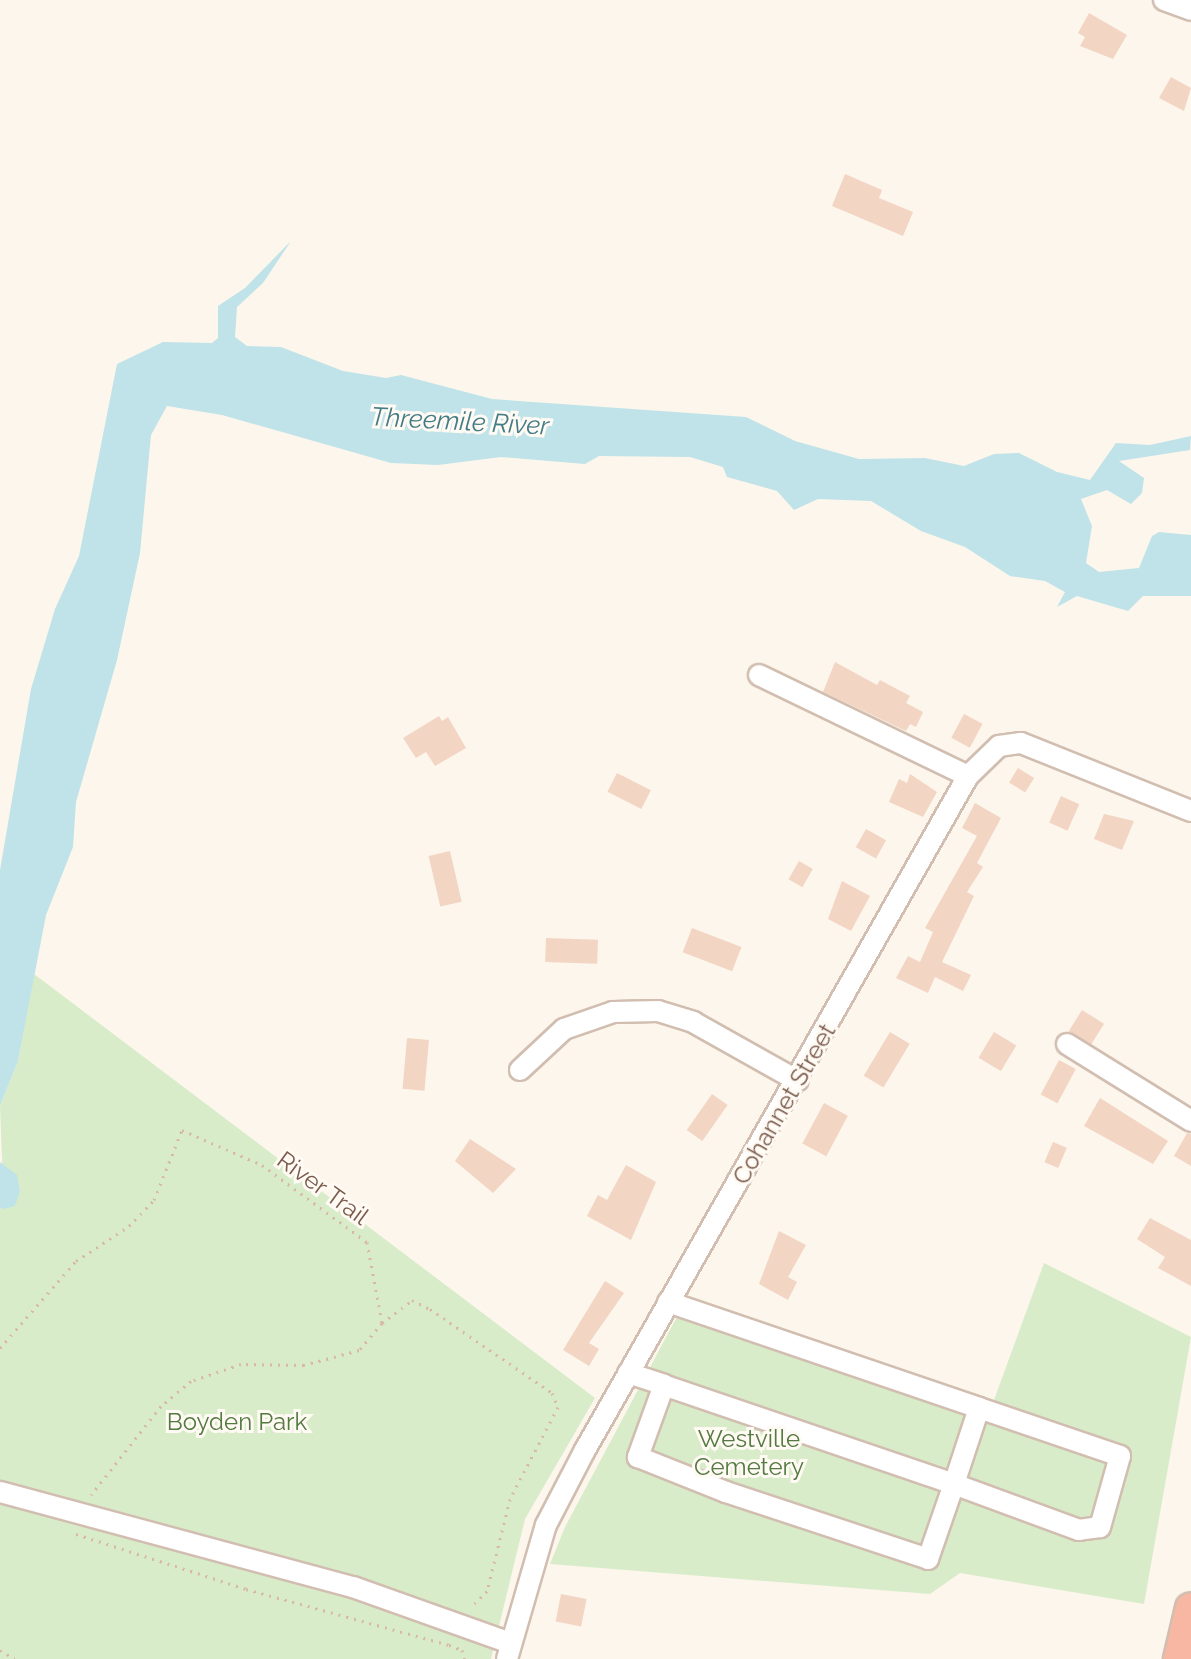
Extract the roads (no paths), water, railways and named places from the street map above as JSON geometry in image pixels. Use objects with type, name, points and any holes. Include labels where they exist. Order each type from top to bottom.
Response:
[{"type":"highway","points":[[1179,1659],[1191,1608]]},
{"type":"street","points":[[1164,0],[1191,10]]},
{"type":"street","points":[[759,675],[968,776]]},
{"type":"street","name":"Cohannet Street","points":[[508,1651],[546,1525],[668,1302],[798,1081],[968,776],[999,746],[1021,743],[1191,811]]},
{"type":"street","points":[[520,1070],[564,1029],[613,1012],[658,1011],[693,1022],[798,1081]]},
{"type":"street","points":[[1067,1044],[1191,1121]]},
{"type":"street","points":[[628,1373],[1093,1531],[1100,1527],[1121,1462],[1115,1453],[668,1302]]},
{"type":"street","points":[[664,1385],[638,1457],[912,1557],[928,1559],[979,1408]]},
{"type":"street","points":[[0,1492],[353,1587],[508,1651]]},
{"type":"water","name":"Threemile River","points":[[291,241],[263,283],[237,307],[235,337],[247,346],[281,347],[343,371],[386,378],[401,375],[492,399],[746,417],[795,441],[859,459],[925,458],[964,466],[994,454],[1019,453],[1057,472],[1090,480],[1116,443],[1150,445],[1191,436],[1190,450],[1119,461],[1144,478],[1142,493],[1131,504],[1107,490],[1081,499],[1092,526],[1086,563],[1099,572],[1139,568],[1152,536],[1159,532],[1191,535],[1191,596],[1143,596],[1128,611],[1077,596],[1057,607],[1065,592],[1045,581],[1010,576],[965,547],[921,531],[871,501],[818,499],[794,510],[777,491],[727,477],[723,467],[690,457],[599,456],[585,464],[501,457],[438,465],[391,463],[222,415],[167,406],[151,435],[140,553],[117,660],[76,802],[73,847],[46,915],[18,1061],[0,1106],[0,870],[31,689],[55,609],[79,556],[117,364],[163,342],[212,343],[218,338],[218,306],[245,288]]},
{"type":"water","points":[[0,1162],[17,1175],[20,1191],[15,1206],[4,1209],[0,1208]]},
{"type":"park label","name":"Boyden Park","points":[[237,1422]]},
{"type":"park label","name":"Westville Cemetery","points":[[749,1453]]}]
